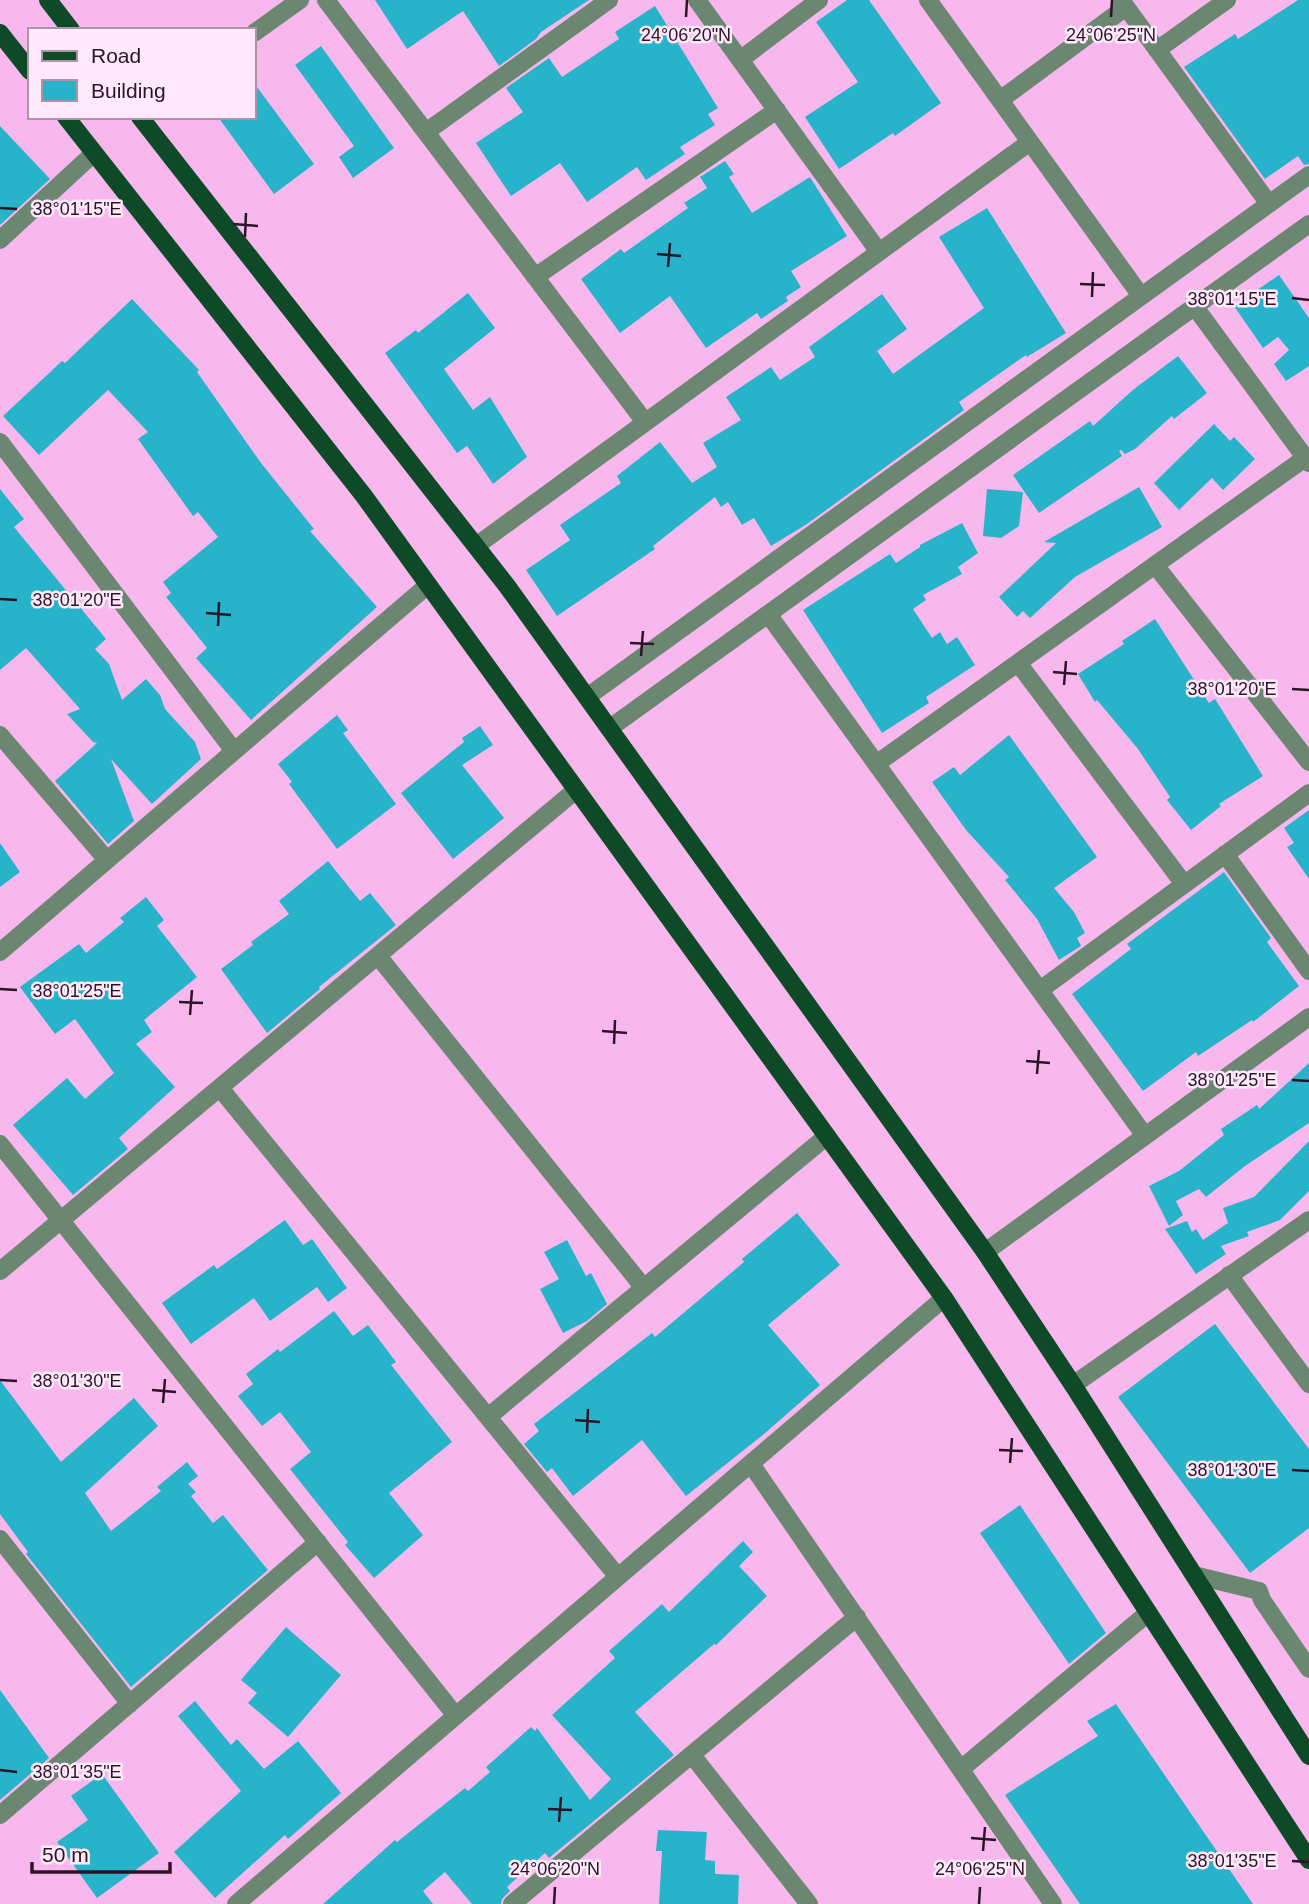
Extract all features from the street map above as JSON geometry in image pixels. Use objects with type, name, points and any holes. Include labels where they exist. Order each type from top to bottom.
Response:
[{"type":"main road","points":[[48,0],[69,28]]},
{"type":"main road","points":[[0,33],[28,68]]},
{"type":"main road","points":[[68,119],[364,496],[944,1298],[1309,1860]]},
{"type":"main road","points":[[142,119],[476,546],[610,728],[985,1252],[1073,1385],[1309,1756]]},
{"type":"street","points":[[256,32],[300,0]]},
{"type":"street","points":[[326,0],[645,422]]},
{"type":"street","points":[[426,132],[609,0]]},
{"type":"street","points":[[696,0],[880,251]]},
{"type":"street","points":[[740,60],[819,0]]},
{"type":"street","points":[[1157,50],[1227,0]]},
{"type":"street","points":[[930,1],[1141,296]]},
{"type":"street","points":[[1000,100],[1123,4],[1269,204]]},
{"type":"street","points":[[535,277],[777,110]]},
{"type":"street","points":[[476,546],[1030,142]]},
{"type":"street","points":[[0,240],[94,153]]},
{"type":"street","points":[[587,697],[1309,175]]},
{"type":"street","points":[[610,728],[1309,224]]},
{"type":"street","points":[[876,764],[1155,565],[1307,461],[1195,307]]},
{"type":"street","points":[[0,442],[234,751]]},
{"type":"street","points":[[1155,565],[1309,762]]},
{"type":"street","points":[[0,952],[428,585]]},
{"type":"street","points":[[768,614],[1145,1136]]},
{"type":"street","points":[[1018,663],[1184,884]]},
{"type":"street","points":[[0,736],[107,860]]},
{"type":"street","points":[[0,1271],[576,790]]},
{"type":"street","points":[[1040,990],[1309,793]]},
{"type":"street","points":[[1225,854],[1309,971]]},
{"type":"street","points":[[378,956],[644,1288]]},
{"type":"street","points":[[985,1252],[1309,1017]]},
{"type":"street","points":[[220,1087],[618,1577]]},
{"type":"street","points":[[488,1417],[827,1136]]},
{"type":"street","points":[[0,1144],[456,1716]]},
{"type":"street","points":[[1073,1385],[1309,1220]]},
{"type":"street","points":[[1229,1275],[1309,1384]]},
{"type":"street","points":[[236,1904],[944,1298]]},
{"type":"street","points":[[751,1464],[1053,1904]]},
{"type":"street","points":[[0,1539],[130,1704]]},
{"type":"street","points":[[0,1815],[318,1542]]},
{"type":"street","points":[[1194,1575],[1259,1591],[1262,1600],[1309,1669]]},
{"type":"street","points":[[961,1769],[1148,1613]]},
{"type":"street","points":[[520,1901],[857,1617]]},
{"type":"street","points":[[692,1755],[809,1904]]},
{"type":"building","points":[[375,0],[589,0],[541,32],[536,39],[499,66],[463,11],[407,49]]},
{"type":"building","points":[[847,0],[869,0],[941,103],[895,136],[893,133],[839,169],[805,117],[858,82],[816,22]]},
{"type":"building","points":[[1298,0],[1309,0],[1309,164],[1304,165],[1298,156],[1265,179],[1184,67],[1235,34],[1238,39]]},
{"type":"building","points":[[655,6],[718,108],[708,114],[715,125],[680,147],[685,154],[646,180],[637,167],[587,202],[560,163],[511,196],[476,143],[523,112],[506,88],[549,58],[562,77],[619,39],[615,32]]},
{"type":"building","points":[[321,46],[394,148],[353,178],[339,157],[354,146],[295,65]]},
{"type":"building","points":[[256,86],[314,164],[274,194],[219,119],[256,119]]},
{"type":"building","points":[[0,126],[50,179],[0,225]]},
{"type":"building","points":[[725,161],[734,174],[729,177],[752,213],[810,177],[847,236],[791,271],[801,287],[786,297],[788,301],[761,319],[757,313],[706,348],[670,296],[620,333],[581,279],[621,249],[624,253],[688,208],[684,203],[707,188],[700,177]]},
{"type":"building","points":[[987,208],[1066,333],[1027,357],[1026,355],[959,402],[964,410],[807,524],[771,546],[754,518],[742,525],[728,502],[721,507],[715,497],[653,546],[655,549],[557,616],[526,570],[570,540],[560,525],[621,483],[617,476],[660,442],[692,483],[717,467],[703,443],[741,420],[726,397],[771,367],[780,380],[815,357],[809,347],[882,294],[907,329],[877,351],[893,374],[984,308],[939,237]]},
{"type":"building","points":[[1279,275],[1309,318],[1309,366],[1286,381],[1274,364],[1289,350],[1278,337],[1263,348],[1234,306]]},
{"type":"building","points":[[468,293],[495,328],[444,369],[473,410],[490,397],[527,457],[493,484],[467,446],[457,453],[385,353],[416,330],[418,333]]},
{"type":"building","points":[[132,299],[199,370],[197,372],[261,463],[314,529],[310,531],[377,607],[251,720],[196,658],[207,648],[166,597],[171,593],[163,582],[218,537],[198,512],[193,516],[138,439],[148,432],[108,390],[39,455],[3,416],[62,361],[65,363]]},
{"type":"building","points":[[1178,356],[1207,393],[1174,419],[1172,416],[1135,449],[1125,454],[1119,451],[1122,456],[1039,513],[1013,475],[1090,421],[1093,426],[1134,389]]},
{"type":"building","points":[[1214,424],[1230,441],[1234,437],[1255,459],[1223,490],[1212,478],[1179,510],[1154,483]]},
{"type":"building","points":[[1139,487],[1162,527],[1075,577],[1030,618],[1023,611],[1017,617],[999,597],[1056,543],[1044,542]]},
{"type":"building","points":[[0,489],[24,519],[14,527],[106,639],[95,649],[109,664],[122,700],[146,679],[160,695],[165,709],[195,742],[201,759],[152,804],[111,759],[134,821],[108,844],[55,781],[97,743],[67,714],[80,709],[26,648],[0,670]]},
{"type":"building","points":[[987,489],[1023,492],[1019,526],[1001,538],[983,536]]},
{"type":"building","points":[[962,523],[978,553],[958,567],[962,574],[923,595],[926,600],[913,609],[932,638],[940,632],[947,644],[957,637],[975,665],[926,697],[929,703],[882,733],[803,610],[890,554],[896,563],[920,545]]},
{"type":"building","points":[[1155,619],[1209,703],[1215,699],[1263,776],[1219,804],[1221,806],[1191,830],[1167,800],[1170,797],[1138,749],[1097,700],[1095,702],[1078,674],[1124,644],[1122,641]]},
{"type":"building","points":[[337,715],[348,730],[343,733],[396,804],[337,849],[289,784],[292,782],[278,764]]},
{"type":"building","points":[[480,726],[493,745],[462,765],[504,818],[453,859],[401,793],[464,742],[462,738]]},
{"type":"building","points":[[1009,735],[1097,857],[1054,888],[1074,912],[1085,933],[1077,938],[1081,946],[1059,960],[1037,919],[1005,880],[1009,877],[966,830],[932,782],[954,767],[960,775]]},
{"type":"building","points":[[1309,810],[1309,879],[1287,847],[1294,843],[1284,828]]},
{"type":"building","points":[[0,843],[20,872],[0,887]]},
{"type":"building","points":[[328,861],[360,901],[370,893],[396,925],[267,1033],[221,969],[253,945],[251,942],[289,914],[279,901]]},
{"type":"building","points":[[1224,872],[1271,938],[1267,942],[1299,986],[1253,1022],[1252,1020],[1198,1056],[1196,1052],[1143,1091],[1072,994],[1131,949],[1127,944]]},
{"type":"building","points":[[146,897],[164,920],[157,926],[197,977],[144,1020],[152,1032],[136,1044],[175,1087],[119,1138],[128,1149],[73,1195],[13,1125],[67,1078],[85,1099],[114,1073],[75,1019],[55,1034],[20,987],[79,944],[86,953],[124,922],[120,918]]},
{"type":"building","points":[[1309,1063],[1309,1123],[1245,1166],[1206,1197],[1199,1189],[1176,1201],[1183,1215],[1169,1226],[1149,1186],[1179,1171],[1224,1135],[1221,1129],[1257,1105],[1259,1109]]},
{"type":"building","points":[[1309,1141],[1309,1191],[1280,1220],[1247,1232],[1249,1236],[1221,1246],[1226,1254],[1196,1274],[1165,1229],[1187,1221],[1192,1232],[1196,1229],[1203,1240],[1228,1223],[1223,1208],[1254,1197]]},
{"type":"building","points":[[797,1213],[840,1265],[768,1325],[820,1385],[686,1496],[642,1440],[573,1496],[552,1468],[547,1472],[524,1444],[539,1431],[534,1424],[652,1333],[655,1337]]},
{"type":"building","points":[[285,1220],[303,1245],[312,1239],[347,1288],[328,1302],[317,1287],[270,1321],[254,1298],[191,1344],[162,1303],[214,1265],[217,1269]]},
{"type":"building","points":[[567,1240],[586,1276],[591,1273],[607,1304],[587,1321],[563,1333],[540,1289],[559,1279],[544,1252]]},
{"type":"building","points":[[334,1311],[353,1336],[368,1325],[396,1362],[391,1365],[452,1442],[389,1493],[423,1535],[374,1578],[345,1545],[348,1542],[290,1469],[311,1452],[280,1412],[262,1426],[238,1396],[253,1384],[246,1374]]},
{"type":"building","points":[[1215,1324],[1309,1449],[1309,1528],[1250,1573],[1118,1397]]},
{"type":"building","points":[[0,1380],[61,1462],[134,1398],[158,1426],[85,1493],[111,1531],[161,1491],[157,1487],[187,1462],[198,1476],[188,1484],[196,1492],[191,1496],[213,1523],[223,1515],[268,1570],[131,1687],[26,1554],[28,1552],[0,1514]]},
{"type":"building","points":[[1020,1505],[1106,1633],[1069,1664],[980,1533]]},
{"type":"building","points":[[743,1541],[753,1552],[739,1566],[767,1596],[716,1645],[635,1712],[674,1755],[549,1858],[545,1853],[507,1887],[510,1891],[501,1904],[472,1904],[445,1872],[423,1891],[433,1904],[323,1904],[395,1840],[397,1842],[465,1788],[468,1791],[490,1772],[486,1767],[531,1727],[535,1731],[537,1728],[590,1800],[611,1779],[552,1715],[615,1658],[609,1651],[662,1604],[669,1612]]},
{"type":"building","points":[[286,1627],[341,1675],[288,1737],[248,1703],[257,1693],[241,1680]]},
{"type":"building","points":[[0,1690],[49,1758],[0,1800]]},
{"type":"building","points":[[195,1701],[231,1745],[237,1739],[264,1769],[298,1741],[341,1793],[288,1839],[285,1835],[215,1898],[174,1852],[241,1791],[178,1716]]},
{"type":"building","points":[[1116,1704],[1253,1904],[1080,1904],[1005,1795],[1098,1736],[1087,1721]]},
{"type":"building","points":[[102,1774],[159,1853],[97,1898],[57,1842],[88,1820],[71,1796]]},
{"type":"building","points":[[658,1830],[707,1832],[705,1860],[715,1861],[715,1874],[739,1875],[738,1904],[659,1904],[662,1851],[656,1851]]}]
